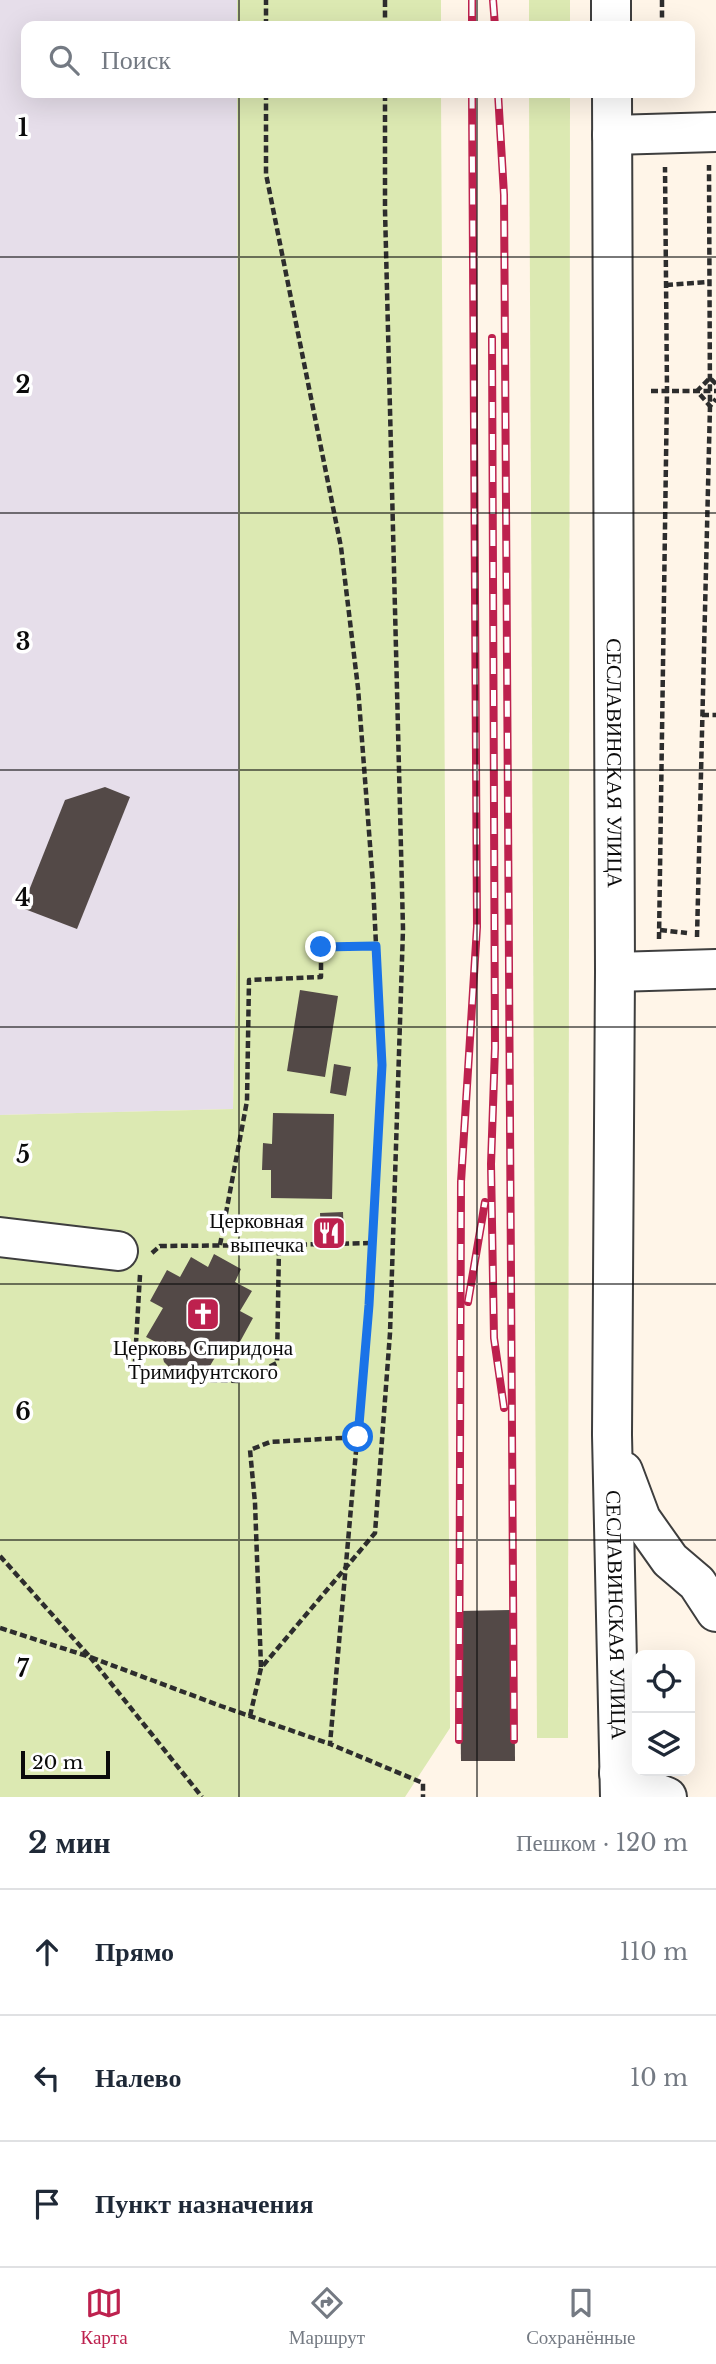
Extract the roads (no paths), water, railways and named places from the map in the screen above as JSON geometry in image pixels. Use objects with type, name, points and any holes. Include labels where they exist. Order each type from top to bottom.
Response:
[{"type":"street","points":[[611,0],[611,21]]},
{"type":"street","name":"СЕСЛАВИНСКАЯ УЛИЦА","points":[[612,98],[615,972],[612,1435],[619,1785]]},
{"type":"street","points":[[612,135],[712,132]]},
{"type":"street","points":[[615,972],[706,969]]},
{"type":"street","points":[[0,1237],[136,1256]]},
{"type":"street","name":"СЕСЛАВИНСКАЯ УЛИЦА","points":[[612,1435],[626,1482],[641,1519],[670,1560],[697,1583],[716,1612]]},
{"type":"street","points":[[619,1785],[643,1788],[667,1797]]},
{"type":"railway","points":[[472,0],[472,21]]},
{"type":"railway","points":[[493,0],[495,21]]},
{"type":"railway","points":[[459,1740],[461,1182],[477,927],[472,98]]},
{"type":"railway","points":[[498,98],[504,195],[514,1740]]},
{"type":"railway","points":[[492,338],[495,1048],[491,1164],[494,1338],[504,1408]]},
{"type":"railway","points":[[468,1302],[485,1202]]},
{"type":"place","name":"Церковная выпечка","points":[[329,1233]]},
{"type":"place","name":"Церковь Спиридона Тримифунтского","points":[[203,1314]]}]
